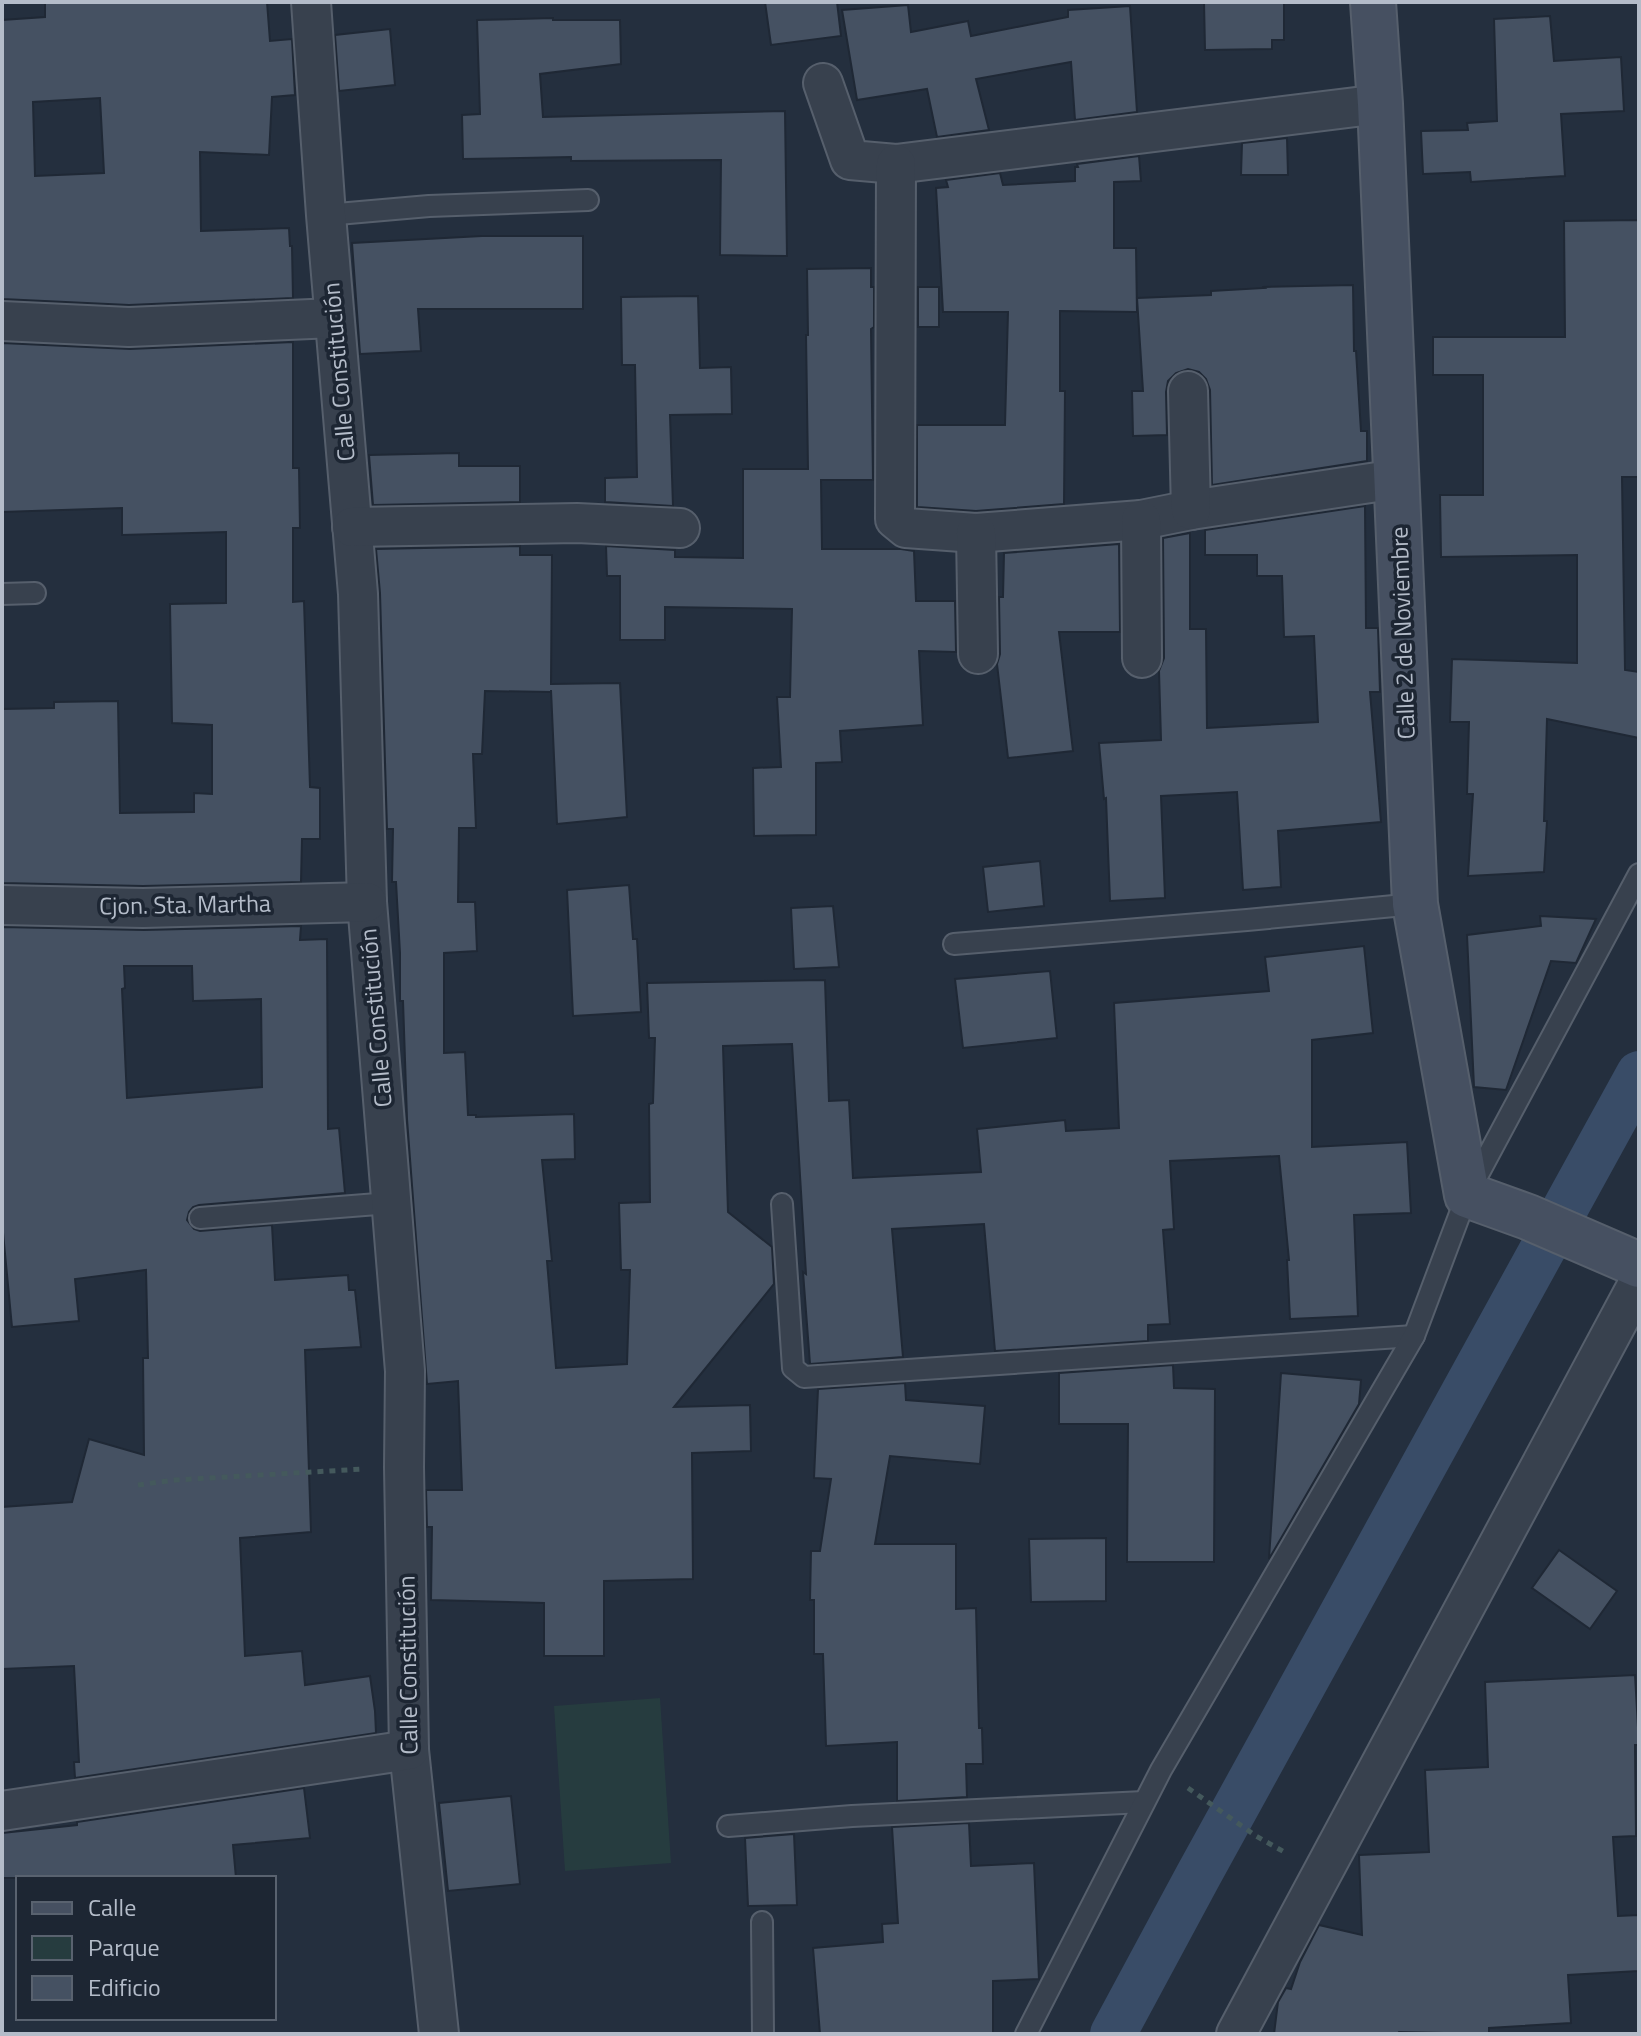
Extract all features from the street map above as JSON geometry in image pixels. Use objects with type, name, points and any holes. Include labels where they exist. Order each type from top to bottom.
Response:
[{"type":"street","name":"Calle Constitución","points":[[311,2],[358,594],[367,902],[405,1371],[409,1750],[439,2034]]},
{"type":"street","name":"Calle 2 de Noviembre","points":[[1373,2],[1415,904],[1467,1195]]},
{"type":"street","points":[[823,83],[850,160],[896,164],[1380,104]]},
{"type":"street","points":[[896,164],[895,519],[906,528],[976,533],[1141,520],[1397,479]]},
{"type":"street","points":[[2,321],[129,327],[334,318]]},
{"type":"street","points":[[1188,391],[1191,510]]},
{"type":"street","points":[[1141,520],[1142,658]]},
{"type":"street","points":[[352,527],[577,523],[680,528]]},
{"type":"street","points":[[976,533],[978,654]]},
{"type":"street","name":"Cjon. Sta. Martha","points":[[2,905],[143,908],[367,902]]},
{"type":"street","points":[[1467,1195],[1528,1217],[1639,1265]]},
{"type":"street","points":[[1236,2034],[1639,1282]]},
{"type":"street","points":[[2,1811],[409,1750]]},
{"type":"lane","points":[[326,215],[429,206],[588,200]]},
{"type":"lane","points":[[2,594],[35,593]]},
{"type":"lane","points":[[1026,2034],[1144,1802],[1414,1336],[1467,1195],[1639,874]]},
{"type":"lane","points":[[954,944],[1415,904]]},
{"type":"lane","points":[[200,1218],[390,1203]]},
{"type":"lane","points":[[782,1204],[793,1368],[804,1377],[1414,1336]]},
{"type":"lane","points":[[728,1826],[852,1816],[1144,1802]]},
{"type":"lane","points":[[762,1922],[763,2034]]},
{"type":"path","points":[[138,1485],[175,1480],[404,1467]]},
{"type":"path","points":[[1214,1806],[1256,1836]]},
{"type":"green space","points":[[660,1698],[671,1863],[565,1871],[554,1706]]},
{"type":"building","points":[[45,2],[267,2],[270,41],[292,39],[295,95],[272,97],[269,155],[200,152],[201,231],[289,228],[293,298],[129,305],[2,299],[2,20],[45,17]],"holes":[[[100,98],[104,173],[35,176],[33,102]]]},
{"type":"building","points":[[765,2],[837,2],[841,36],[771,45]]},
{"type":"building","points":[[1204,2],[1284,2],[1284,40],[1272,40],[1272,49],[1205,50]]},
{"type":"building","points":[[908,5],[911,32],[968,21],[971,36],[1068,17],[1068,10],[1130,6],[1137,112],[1075,120],[1071,62],[976,79],[989,130],[937,137],[927,89],[857,100],[842,10]]},
{"type":"building","points":[[1550,16],[1554,61],[1621,57],[1624,111],[1561,114],[1565,176],[1471,182],[1470,172],[1423,174],[1421,131],[1468,130],[1467,123],[1497,121],[1494,19]]},
{"type":"building","points":[[477,20],[620,20],[621,64],[540,74],[543,117],[785,111],[787,256],[720,255],[721,160],[571,161],[571,157],[463,159],[462,115],[480,114]]},
{"type":"building","points":[[390,29],[395,85],[339,91],[335,35]]},
{"type":"building","points":[[1287,138],[1288,175],[1241,175],[1242,143]]},
{"type":"building","points":[[1139,156],[1141,181],[1114,182],[1114,248],[1136,248],[1137,312],[1060,311],[1060,391],[1065,391],[1064,504],[976,511],[917,507],[917,425],[1005,425],[1008,312],[943,312],[936,188],[948,187],[946,180],[1000,173],[1003,185],[1075,181],[1077,164]]},
{"type":"building","points":[[1639,220],[1639,477],[1622,477],[1625,670],[1639,672],[1639,738],[1547,719],[1544,872],[1468,876],[1473,794],[1467,794],[1469,722],[1450,722],[1452,659],[1577,663],[1577,555],[1441,557],[1440,495],[1483,495],[1483,375],[1433,375],[1433,337],[1565,337],[1564,221]]},
{"type":"building","points":[[482,236],[583,236],[583,309],[418,309],[421,351],[360,354],[352,243]]},
{"type":"building","points":[[871,268],[871,287],[874,287],[874,327],[871,329],[873,480],[821,480],[822,549],[914,551],[916,601],[955,601],[956,652],[919,651],[923,725],[840,731],[842,762],[816,763],[816,835],[754,836],[753,768],[781,767],[777,697],[790,697],[792,609],[665,607],[665,640],[620,640],[620,576],[607,576],[606,546],[675,550],[675,557],[743,558],[743,469],[808,469],[807,269]]},
{"type":"building","points":[[1353,285],[1354,351],[1361,431],[1367,431],[1367,461],[1212,485],[1210,390],[1199,372],[1188,369],[1176,373],[1168,381],[1167,435],[1133,436],[1132,391],[1143,391],[1137,298],[1211,295],[1211,291],[1264,287]]},
{"type":"building","points":[[918,287],[939,287],[939,327],[918,327]]},
{"type":"building","points":[[698,296],[700,368],[731,367],[732,414],[670,415],[673,506],[605,502],[605,478],[637,477],[635,365],[622,365],[621,297]]},
{"type":"building","points":[[293,342],[293,468],[299,468],[300,528],[293,528],[293,602],[304,601],[310,787],[320,788],[320,839],[302,839],[301,882],[143,886],[2,883],[2,709],[54,708],[54,702],[118,701],[120,813],[194,812],[194,793],[212,794],[212,725],[172,723],[170,604],[226,603],[226,532],[122,535],[122,508],[2,512],[2,343],[130,349]]},
{"type":"building","points":[[459,453],[459,466],[520,466],[520,502],[373,505],[369,455]]},
{"type":"building","points":[[1365,506],[1366,628],[1378,628],[1380,692],[1370,692],[1381,822],[1278,831],[1281,887],[1243,890],[1237,792],[1161,796],[1165,898],[1110,901],[1106,798],[1099,743],[1161,740],[1159,671],[1164,658],[1163,538],[1190,533],[1190,629],[1206,629],[1207,728],[1318,722],[1314,636],[1284,637],[1282,576],[1257,576],[1257,555],[1205,555],[1205,530]]},
{"type":"building","points":[[1119,544],[1120,632],[1059,632],[1073,751],[1008,758],[997,664],[1004,553]]},
{"type":"building","points":[[520,546],[520,555],[552,555],[551,684],[620,683],[627,817],[557,824],[551,690],[485,691],[482,754],[473,754],[476,828],[459,828],[458,902],[475,902],[477,951],[444,953],[444,1053],[465,1052],[468,1115],[574,1114],[575,1159],[542,1160],[552,1261],[547,1261],[556,1368],[627,1364],[630,1270],[621,1270],[619,1203],[650,1202],[649,1104],[653,1103],[655,1038],[649,1038],[647,983],[825,980],[829,1101],[849,1100],[853,1178],[981,1172],[977,1129],[1065,1120],[1066,1131],[1119,1128],[1114,1003],[1269,991],[1265,957],[1364,946],[1373,1033],[1312,1040],[1312,1147],[1407,1142],[1411,1213],[1354,1215],[1358,1316],[1290,1319],[1289,1260],[1279,1156],[1170,1161],[1174,1229],[1163,1230],[1170,1324],[1148,1325],[1148,1341],[995,1351],[984,1224],[892,1229],[903,1357],[810,1364],[792,1044],[723,1046],[728,1212],[772,1247],[774,1284],[674,1407],[750,1405],[751,1451],[692,1453],[693,1579],[604,1581],[604,1656],[544,1656],[544,1603],[431,1600],[432,1527],[427,1527],[426,1490],[462,1490],[458,1381],[427,1384],[407,1119],[396,882],[392,882],[393,829],[387,829],[376,549]]},
{"type":"building","points":[[1040,861],[1044,906],[988,912],[983,867]]},
{"type":"building","points":[[629,885],[633,939],[637,939],[641,1012],[573,1016],[567,890]]},
{"type":"building","points":[[833,906],[839,967],[794,969],[791,908]]},
{"type":"building","points":[[1540,916],[1596,919],[1576,963],[1551,961],[1506,1090],[1474,1087],[1467,935],[1541,926]]},
{"type":"building","points":[[301,926],[300,940],[327,939],[328,1129],[339,1128],[345,1193],[199,1205],[189,1212],[187,1220],[200,1231],[272,1225],[275,1280],[348,1275],[349,1290],[355,1290],[361,1347],[305,1350],[311,1532],[240,1538],[245,1656],[302,1651],[305,1685],[370,1676],[376,1733],[75,1778],[74,1762],[79,1762],[74,1666],[2,1669],[2,1507],[72,1502],[89,1439],[144,1455],[143,1358],[148,1358],[146,1270],[75,1279],[79,1321],[12,1327],[2,1222],[2,927],[144,930]],"holes":[[[124,966],[192,966],[193,1001],[261,999],[262,1087],[127,1098],[122,989],[125,988]]]},
{"type":"building","points":[[1050,971],[1057,1038],[963,1048],[955,979]]},
{"type":"building","points":[[1173,1365],[1174,1388],[1215,1389],[1214,1562],[1127,1562],[1128,1424],[1059,1424],[1059,1373]]},
{"type":"building","points":[[1281,1373],[1361,1380],[1359,1404],[1269,1559]]},
{"type":"building","points":[[905,1383],[906,1400],[985,1406],[980,1464],[890,1456],[875,1544],[956,1544],[956,1609],[976,1608],[979,1728],[982,1728],[983,1764],[966,1764],[967,1797],[897,1801],[897,1742],[826,1746],[823,1654],[814,1654],[814,1600],[810,1600],[811,1551],[820,1551],[831,1479],[814,1478],[818,1389]]},
{"type":"building","points":[[1106,1538],[1106,1601],[1031,1602],[1029,1539]]},
{"type":"building","points":[[1559,1550],[1617,1591],[1590,1629],[1532,1588]]},
{"type":"building","points":[[1635,1675],[1639,1745],[1635,1745],[1636,1836],[1613,1837],[1618,1916],[1639,1915],[1639,1971],[1568,1975],[1571,2023],[1489,2028],[1489,2034],[1274,2034],[1278,2002],[1286,1988],[1291,1989],[1300,1962],[1319,1925],[1362,1935],[1359,1855],[1429,1852],[1425,1770],[1488,1767],[1485,1682]]},
{"type":"building","points":[[304,1788],[310,1838],[233,1845],[236,1876],[2,1878],[2,1833],[77,1825],[77,1822]]},
{"type":"building","points":[[511,1796],[520,1884],[448,1891],[439,1803]]},
{"type":"building","points":[[969,1823],[971,1866],[1034,1863],[1039,1979],[993,1981],[993,2034],[820,2034],[813,1948],[883,1942],[882,1924],[898,1923],[892,1827]]},
{"type":"building","points":[[794,1834],[797,1905],[748,1906],[745,1838]]},
{"type":"waterway","points":[[1113,2034],[1639,1074]]}]
